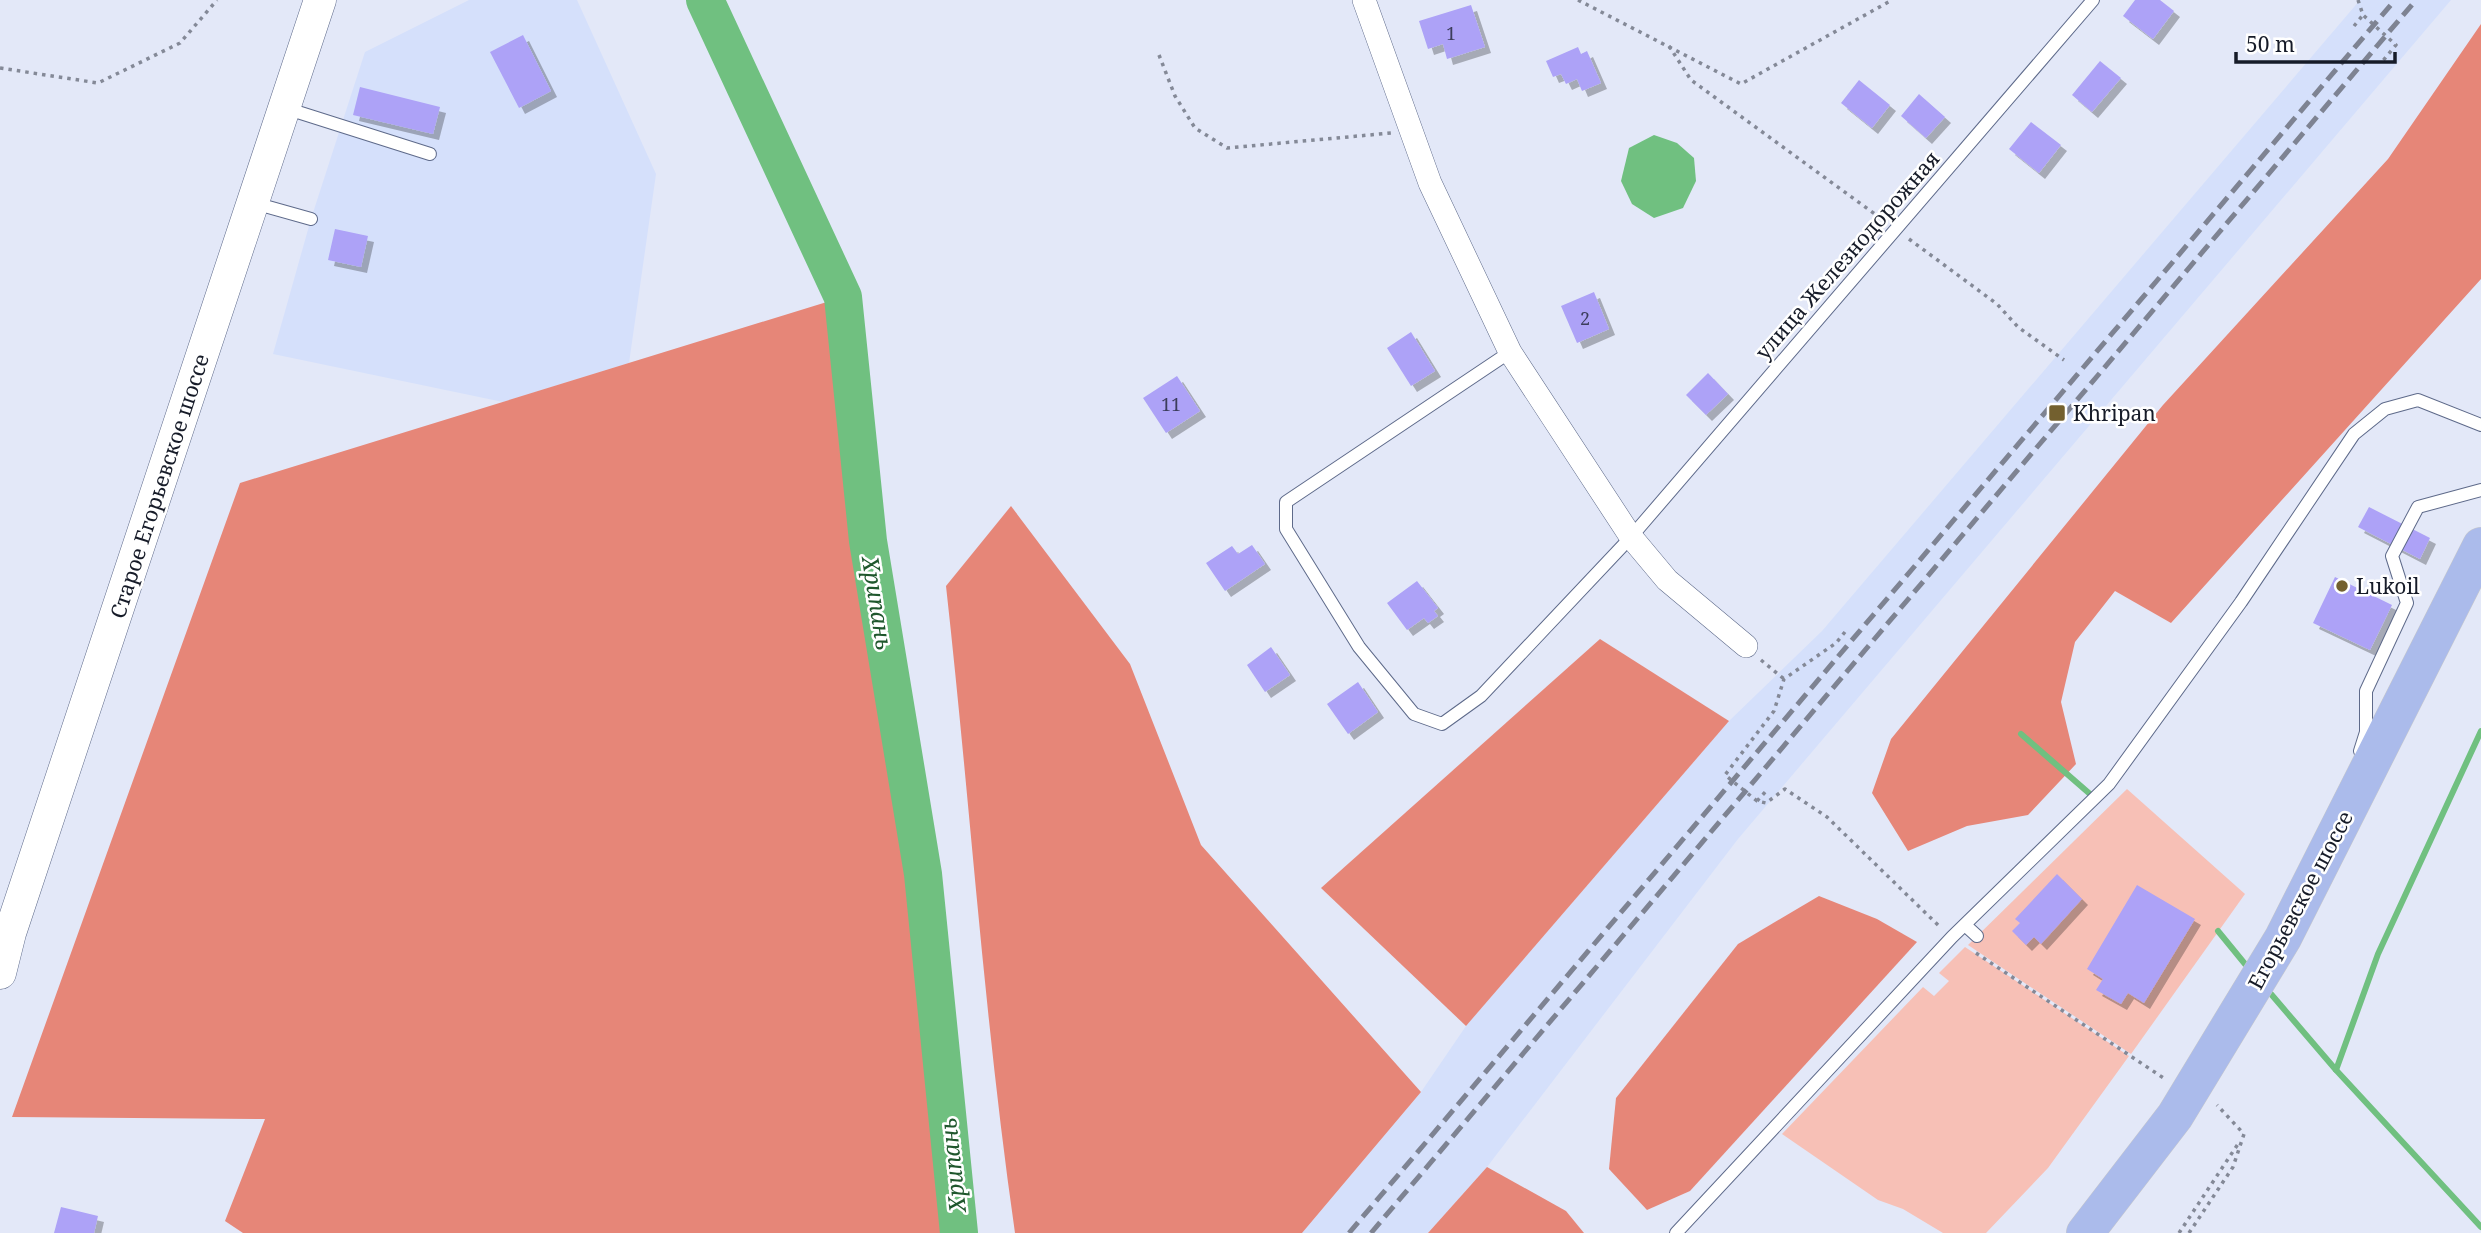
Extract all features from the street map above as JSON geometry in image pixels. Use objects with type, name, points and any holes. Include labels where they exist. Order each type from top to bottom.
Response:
[{"type":"main road","name":"Старое Егорьевское шоссе","points":[[0,973],[10,933],[320,0]]},
{"type":"main road","name":"Егорьевское шоссе","points":[[2085,1233],[2175,1116],[2283,938],[2481,546]]},
{"type":"street","points":[[1364,0],[1409,132],[1430,183],[1510,352],[1630,537],[1667,580],[1745,646]]},
{"type":"lane","name":"улица Железнодорожная","points":[[1510,352],[1286,502],[1286,529],[1359,647],[1414,714],[1442,724],[1481,696],[1630,537],[2093,0]]},
{"type":"lane","points":[[284,108],[430,154]]},
{"type":"lane","points":[[253,203],[311,219]]},
{"type":"lane","points":[[1676,1233],[1952,937],[2109,784],[2241,602],[2354,434],[2385,409],[2418,400],[2481,425]]},
{"type":"lane","points":[[2339,827],[2366,732],[2366,691],[2407,603],[2392,556],[2418,507],[2481,490]]},
{"type":"lane","points":[[1965,925],[1977,936]]},
{"type":"path","points":[[0,68],[98,83],[180,43],[216,0]]},
{"type":"path","points":[[1578,0],[1741,84],[1892,0]]},
{"type":"path","points":[[2358,0],[2363,15],[2396,45],[2381,63]]},
{"type":"path","points":[[2354,26],[2363,15]]},
{"type":"path","points":[[1669,46],[1691,80],[1997,304],[2018,327],[2064,360]]},
{"type":"path","points":[[1159,55],[1175,96],[1195,128],[1227,148],[1409,132]]},
{"type":"path","points":[[1845,632],[1836,643],[1784,678],[1774,711],[1725,775],[1757,802],[1766,803],[1785,789],[1827,817],[1933,921]]},
{"type":"path","points":[[1745,646],[1784,678]]},
{"type":"path","points":[[1757,802],[1768,789]]},
{"type":"path","points":[[1952,937],[2167,1080]]},
{"type":"path","points":[[2217,1105],[2244,1134]]},
{"type":"path","points":[[2179,1233],[2244,1134]]},
{"type":"path","points":[[2189,1233],[2234,1167],[2244,1134]]},
{"type":"shaded area","points":[[469,0],[577,0],[656,174],[629,363],[503,402],[273,354],[311,219],[365,52]]},
{"type":"shaded area","points":[[2360,0],[2451,0],[1738,839],[1487,1167],[1428,1233],[1302,1233],[1421,1092],[1466,1026],[1729,721],[1822,631]]},
{"type":"shaded area","points":[[2481,24],[2481,279],[2171,623],[2115,591],[2075,642],[2061,702],[2076,764],[2028,815],[1967,826],[1908,851],[1872,793],[1891,739],[2163,405],[2388,159]]},
{"type":"shaded area","points":[[1654,135],[1677,143],[1694,158],[1696,181],[1683,208],[1654,218],[1632,204],[1621,181],[1629,148]]},
{"type":"shaded area","points":[[843,297],[868,541],[923,874],[959,1233],[243,1233],[225,1221],[265,1119],[12,1117],[240,483]]},
{"type":"shaded area","points":[[1011,506],[1130,664],[1201,845],[1421,1092],[1302,1233],[1015,1233],[986,990],[946,586]]},
{"type":"shaded area","points":[[1600,639],[1729,721],[1466,1026],[1321,888]]},
{"type":"shaded area","points":[[2127,789],[2245,894],[2131,1054],[1968,945]]},
{"type":"shaded area","points":[[1819,896],[1877,919],[1917,942],[1690,1191],[1647,1210],[1609,1169],[1616,1098],[1738,944]]},
{"type":"shaded area","points":[[1965,947],[2129,1056],[2048,1168],[1986,1233],[1943,1233],[1903,1209],[1878,1200],[1782,1134],[1923,987],[1934,996],[1949,981],[1939,973]]},
{"type":"shaded area","points":[[1487,1167],[1566,1211],[1584,1233],[1428,1233]]},
{"type":"building","points":[[2135,0],[2160,0],[2174,11],[2153,39],[2123,16]]},
{"type":"building","points":[[1471,5],[1485,47],[1447,59],[1443,44],[1428,49],[1419,21]]},
{"type":"building","points":[[523,35],[551,91],[519,108],[490,52]]},
{"type":"building","points":[[1578,47],[1581,54],[1587,51],[1601,83],[1582,91],[1577,79],[1566,84],[1561,74],[1553,77],[1546,61]]},
{"type":"building","points":[[2100,61],[2121,78],[2092,112],[2072,95]]},
{"type":"building","points":[[1859,80],[1890,105],[1872,128],[1841,103]]},
{"type":"building","points":[[360,87],[440,107],[433,134],[353,115]]},
{"type":"building","points":[[1919,94],[1945,117],[1926,138],[1901,116]]},
{"type":"building","points":[[2031,122],[2061,145],[2039,173],[2009,149]]},
{"type":"building","points":[[335,229],[368,236],[361,267],[328,260]]},
{"type":"building","points":[[1594,292],[1609,329],[1577,343],[1561,306]]},
{"type":"building","points":[[1411,332],[1435,371],[1411,386],[1387,348]]},
{"type":"building","points":[[1708,373],[1728,394],[1706,415],[1686,395]]},
{"type":"building","points":[[1177,376],[1200,411],[1166,433],[1143,398]]},
{"type":"building","points":[[2369,507],[2430,538],[2420,559],[2358,527]]},
{"type":"building","points":[[1252,545],[1265,564],[1225,591],[1206,563],[1232,546],[1238,554]]},
{"type":"building","points":[[2335,577],[2392,605],[2370,650],[2313,623]]},
{"type":"building","points":[[1417,581],[1438,608],[1434,611],[1438,616],[1428,623],[1424,618],[1407,630],[1387,603]]},
{"type":"building","points":[[1271,647],[1290,675],[1265,692],[1247,665]]},
{"type":"building","points":[[1358,682],[1378,712],[1348,734],[1327,704]]},
{"type":"building","points":[[2057,874],[2082,899],[2041,944],[2034,937],[2026,945],[2012,931],[2020,923],[2015,919]]},
{"type":"building","points":[[2137,885],[2195,919],[2144,1003],[2128,993],[2121,1004],[2096,990],[2103,979],[2087,969]]},
{"type":"building","points":[[61,1207],[98,1216],[94,1233],[54,1233]]},
{"type":"waterway","name":"Хрипань","points":[[705,0],[843,297],[868,541],[923,874],[959,1233]]},
{"type":"waterway","points":[[2336,1070],[2378,954],[2481,731]]},
{"type":"waterway","points":[[2021,734],[2090,794]]},
{"type":"waterway","points":[[2218,931],[2245,964]]},
{"type":"waterway","points":[[2271,994],[2336,1070],[2481,1227]]},
{"type":"railway","points":[[1349,1233],[2395,0]]},
{"type":"railway","points":[[1371,1233],[2416,0]]},
{"type":"place","name":"Khripan","points":[[2057,413]]},
{"type":"place","name":"Lukoil","points":[[2342,586]]}]
